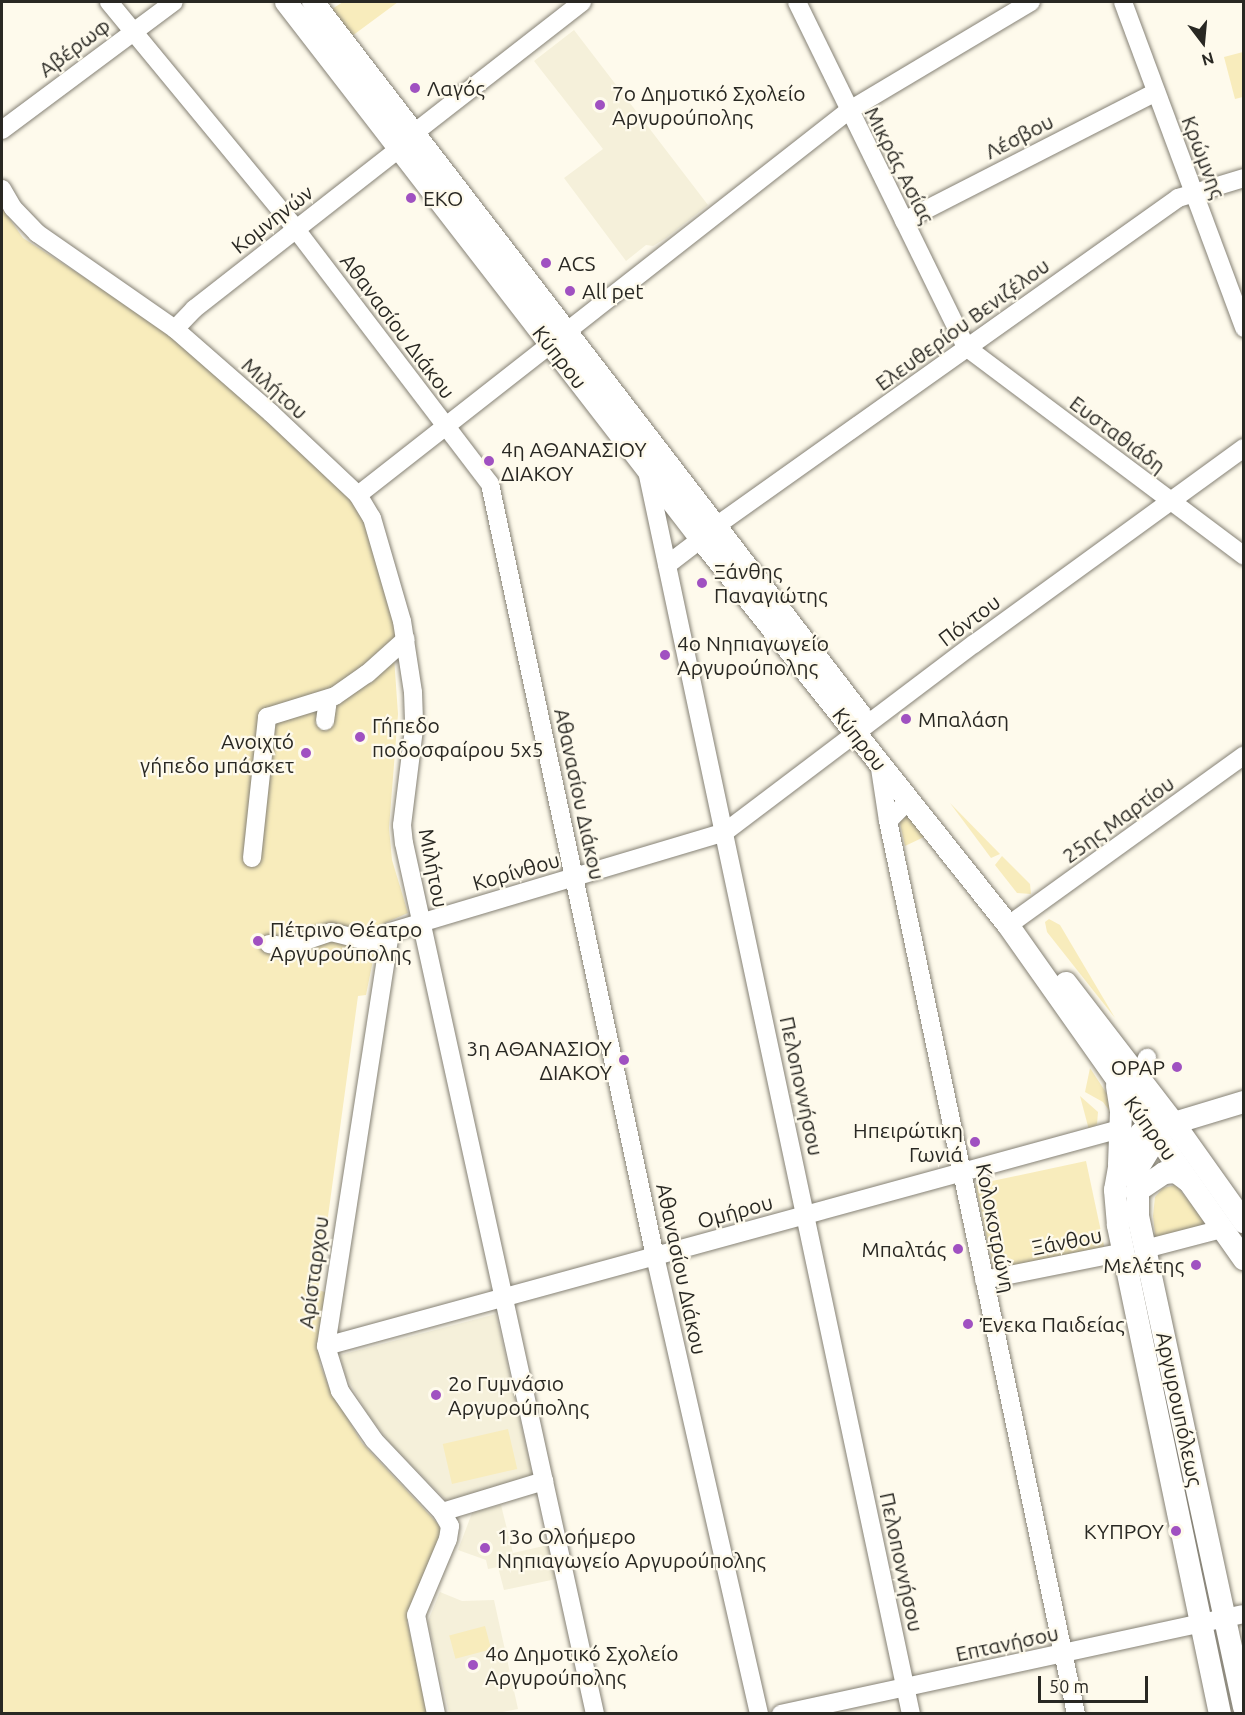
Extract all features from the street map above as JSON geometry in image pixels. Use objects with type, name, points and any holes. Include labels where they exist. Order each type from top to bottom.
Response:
[{"type":"main road","name":"Κύπρου","points":[[286,2],[407,141],[708,533],[862,729],[1143,1068],[1160,1128],[1188,1181],[1233,1225]]},
{"type":"main road","name":"Κύπρου","points":[[313,2],[407,141]]},
{"type":"main road","name":"Κύπρου","points":[[560,340],[647,469],[708,533]]},
{"type":"main road","name":"Κύπρου","points":[[862,729],[879,762],[908,801],[1008,926],[1110,1071],[1160,1128],[1233,1225],[1244,1259]]},
{"type":"main road","points":[[1110,1071],[1120,1103],[1119,1168]]},
{"type":"main road","points":[[1160,1128],[1244,1102]]},
{"type":"main road","name":"Αργυρουπόλεως","points":[[1160,1128],[1135,1140],[1119,1168],[1115,1199],[1135,1251],[1239,1615],[1244,1707]]},
{"type":"main road","name":"Αργυρουπόλεως","points":[[1160,1128],[1138,1168],[1135,1251],[1201,1624],[1220,1713]]},
{"type":"main road","points":[[1136,1192],[1164,1173],[1176,1172],[1188,1181]]},
{"type":"street","name":"Αθανασίου Διάκου","points":[[109,2],[295,228],[490,484],[655,1256],[759,1713]]},
{"type":"street","name":"Αβέρωφ","points":[[2,129],[174,2]]},
{"type":"street","name":"Κομνηνών","points":[[175,329],[295,228],[582,2]]},
{"type":"street","name":"Μικράς Ασίας","points":[[796,2],[966,347]]},
{"type":"street","points":[[358,495],[560,340],[848,111],[1031,2]]},
{"type":"street","name":"Κρώμνης","points":[[1123,2],[1243,324]]},
{"type":"street","name":"Λέσβου","points":[[904,221],[1155,92]]},
{"type":"street","name":"Ελευθερίου Βενιζέλου","points":[[667,565],[966,347],[1193,191],[1244,178]]},
{"type":"street","name":"Μιλήτου","points":[[2,189],[13,208],[37,232],[175,329],[358,495],[379,537],[406,639],[414,729],[402,825],[421,922],[595,1713]]},
{"type":"street","name":"Ευσταθιάδη","points":[[966,347],[1244,556]]},
{"type":"street","name":"Πόντου","points":[[725,831],[1244,448]]},
{"type":"street","name":"Πελοποννήσου","points":[[647,469],[911,1713]]},
{"type":"street","points":[[252,858],[267,717],[328,699],[350,687],[406,639]]},
{"type":"street","points":[[325,721],[328,699]]},
{"type":"street","name":"25ης Μαρτίου","points":[[1017,918],[1244,755]]},
{"type":"street","name":"Κολοκοτρώνη","points":[[879,762],[888,821],[1076,1713]]},
{"type":"street","points":[[888,821],[908,801]]},
{"type":"street","name":"Κορίνθου","points":[[421,922],[575,878],[725,831]]},
{"type":"street","points":[[269,945],[287,946],[331,932],[371,942],[386,941],[390,932],[421,922]]},
{"type":"street","name":"Αρίσταρχου","points":[[386,941],[326,1346],[340,1391],[374,1440],[442,1512]]},
{"type":"street","name":"Ομήρου","points":[[326,1346],[1120,1129]]},
{"type":"street","name":"Ξάνθου","points":[[984,1280],[1135,1251],[1233,1225]]},
{"type":"street","points":[[436,1713],[416,1615],[448,1539],[450,1526],[442,1512],[544,1481]]},
{"type":"street","name":"Επτανήσου","points":[[781,1713],[1239,1615]]},
{"type":"shaded area","points":[[343,2],[398,2],[352,36],[332,9]]},
{"type":"shaded area","name":"7ο Δημοτικό Σχολείο Αργυρούπολης","points":[[574,30],[708,205],[666,238],[653,246],[646,245],[626,261],[564,178],[603,149],[534,61]]},
{"type":"shaded area","points":[[1243,52],[1243,97],[1235,99],[1224,57]]},
{"type":"shaded area","points":[[2,208],[23,238],[169,332],[349,496],[367,524],[397,632],[394,657],[398,714],[389,828],[392,860],[408,913],[380,925],[366,995],[358,996],[318,1290],[325,1292],[319,1343],[320,1364],[329,1388],[362,1443],[438,1524],[441,1532],[407,1622],[429,1713],[2,1713]]},
{"type":"shaded area","points":[[950,803],[1000,854],[991,858]]},
{"type":"shaded area","points":[[908,815],[924,837],[905,846],[899,819]]},
{"type":"shaded area","points":[[1002,856],[1030,884],[1031,894],[1017,893],[995,865]]},
{"type":"shaded area","points":[[1049,919],[1060,925],[1115,1018],[1047,932],[1045,922]]},
{"type":"shaded area","points":[[1090,1068],[1107,1094],[1111,1113],[1103,1102],[1085,1092]]},
{"type":"shaded area","points":[[1080,1096],[1098,1112],[1097,1124],[1089,1130]]},
{"type":"shaded area","points":[[1086,1161],[1105,1249],[994,1273],[975,1184]]},
{"type":"shaded area","points":[[1176,1185],[1209,1227],[1156,1244],[1153,1216],[1155,1197],[1163,1188]]},
{"type":"shaded area","name":"2ο Γυμνάσιο Αργυρούπολης","points":[[496,1314],[533,1477],[447,1501],[391,1444],[368,1414],[346,1377],[340,1355]]},
{"type":"shaded area","points":[[508,1429],[517,1469],[452,1484],[443,1444]]},
{"type":"shaded area","name":"13ο Ολοήμερο Νηπιαγωγείο Αργυρούπολης","points":[[501,1505],[513,1553],[548,1545],[556,1579],[504,1590],[498,1567],[488,1569],[486,1560],[458,1550],[472,1513]]},
{"type":"shaded area","name":"4ο Δημοτικό Σχολείο Αργυρούπολης","points":[[440,1592],[462,1601],[494,1600],[518,1709],[498,1713],[449,1713],[428,1621]]},
{"type":"shaded area","points":[[485,1626],[491,1649],[455,1659],[449,1636]]},
{"type":"place","name":"Λαγός","points":[[415,88]]},
{"type":"place","name":"7ο Δημοτικό Σχολείο Αργυρούπολης","points":[[600,105]]},
{"type":"place","name":"EKO","points":[[411,198]]},
{"type":"place","name":"ACS","points":[[546,263]]},
{"type":"place","name":"All pet","points":[[570,291]]},
{"type":"place","name":"4η ΑΘΑΝΑΣΙΟΥ ΔΙΑΚΟΥ","points":[[489,461]]},
{"type":"place","name":"Ξάνθης Παναγιώτης","points":[[702,583]]},
{"type":"place","name":"4ο Νηπιαγωγείο Αργυρούπολης","points":[[665,655]]},
{"type":"place","name":"Μπαλάση","points":[[906,719]]},
{"type":"place","name":"Γήπεδο ποδοσφαίρου 5x5","points":[[360,737]]},
{"type":"place","name":"Ανοιχτό γήπεδο μπάσκετ","points":[[306,753]]},
{"type":"place","name":"Πέτρινο Θέατρο Αργυρούπολης","points":[[258,941]]},
{"type":"place","name":"3η ΑΘΑΝΑΣΙΟΥ ΔΙΑΚΟΥ","points":[[624,1060]]},
{"type":"place","name":"OPAP","points":[[1177,1067]]},
{"type":"place","name":"Ηπειρώτικη Γωνιά","points":[[975,1142]]},
{"type":"place","name":"Μπαλτάς","points":[[958,1249]]},
{"type":"place","name":"Μελέτης","points":[[1196,1265]]},
{"type":"place","name":"Ένεκα Παιδείας","points":[[968,1324]]},
{"type":"place","name":"2ο Γυμνάσιο Αργυρούπολης","points":[[436,1395]]},
{"type":"place","name":"ΚΥΠΡΟΥ","points":[[1176,1531]]},
{"type":"place","name":"13ο Ολοήμερο Νηπιαγωγείο Αργυρούπολης","points":[[485,1548]]},
{"type":"place","name":"4ο Δημοτικό Σχολείο Αργυρούπολης","points":[[473,1665]]}]
